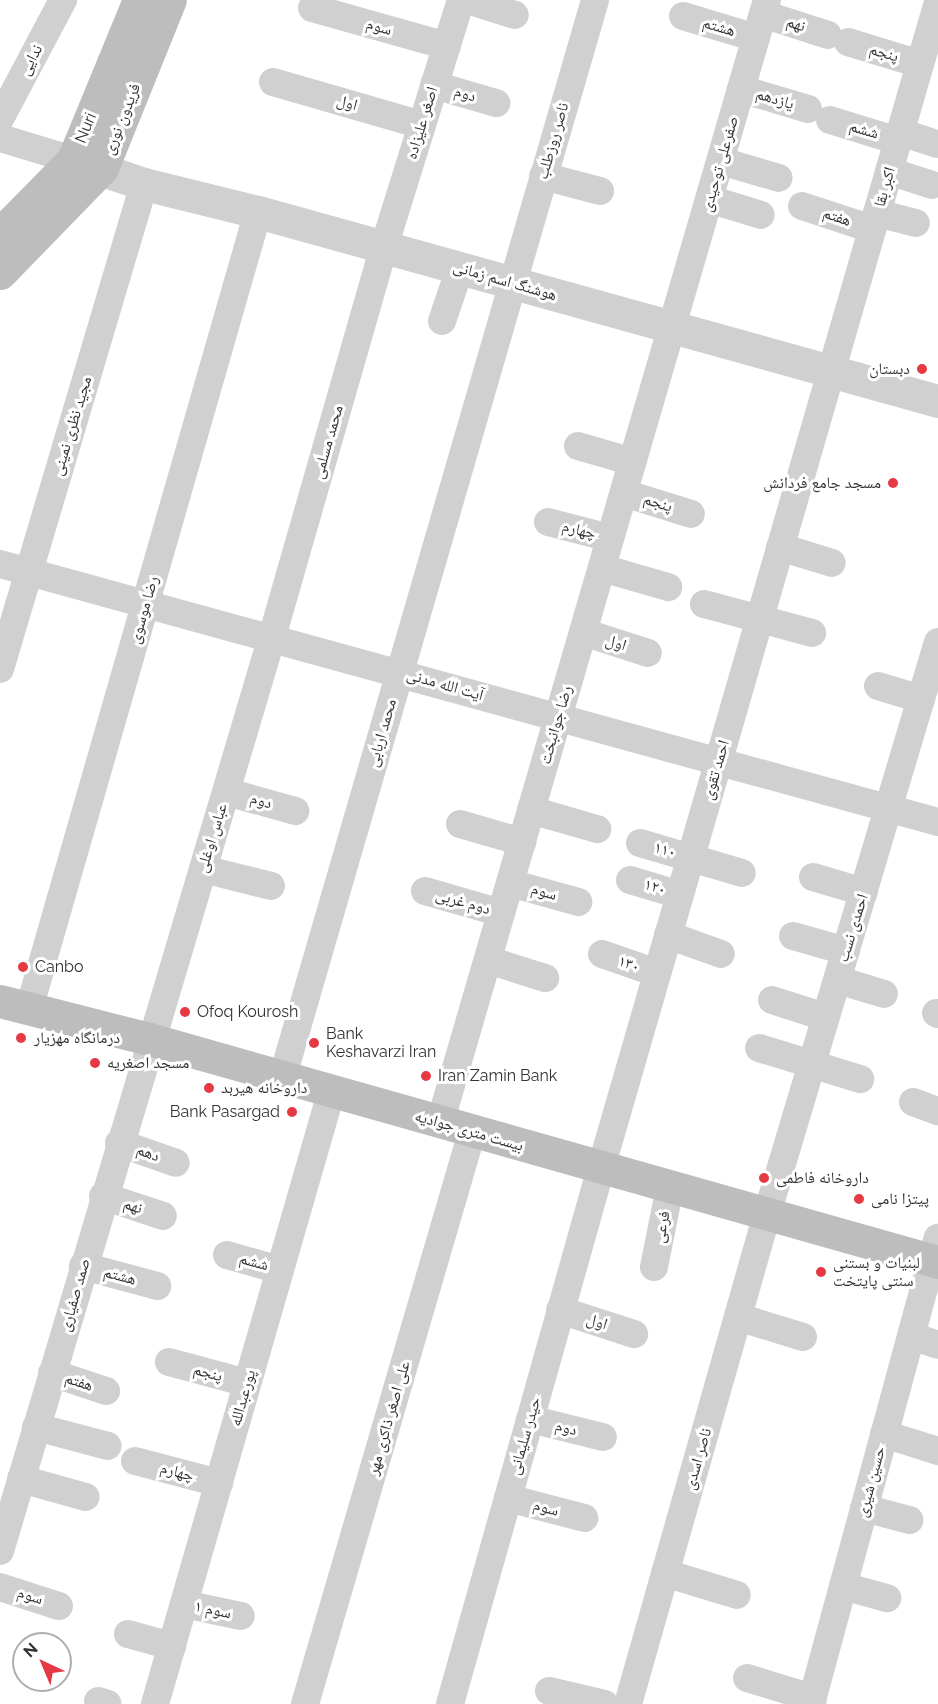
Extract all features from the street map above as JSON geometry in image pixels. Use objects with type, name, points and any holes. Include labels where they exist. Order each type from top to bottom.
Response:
[{"type":"main road","name":"Nuri","points":[[0,234],[88,164],[139,0]]},
{"type":"main road","name":"فریدون نوری","points":[[0,273],[88,164],[170,0]]},
{"type":"main road","name":"بیست متری جوادیه","points":[[15,1005],[149,1039],[331,1093],[768,1214],[936,1254]]},
{"type":"street","name":"ندایی","points":[[0,119],[63,0]]},
{"type":"street","name":"اصغر علیزاده","points":[[384,247],[461,0]]},
{"type":"street","points":[[467,0],[515,15]]},
{"type":"street","name":"ناصر روزطلب","points":[[512,282],[595,0]]},
{"type":"street","name":"اکبر بقا","points":[[831,372],[920,64],[934,34],[938,2]]},
{"type":"street","name":"سوم","points":[[312,8],[447,46]]},
{"type":"street","name":"هشتم","points":[[683,16],[762,17]]},
{"type":"street","name":"نهم","points":[[762,17],[838,39]]},
{"type":"street","name":"صفرعلی توحیدی","points":[[672,327],[762,17]]},
{"type":"street","name":"پنجم","points":[[838,39],[920,64]]},
{"type":"street","name":"اول","points":[[273,82],[422,125]]},
{"type":"street","name":"دوم","points":[[434,85],[496,103]]},
{"type":"street","name":"یازدهم","points":[[741,89],[819,115]]},
{"type":"street","name":"ششم","points":[[819,115],[899,137],[937,144]]},
{"type":"street","points":[[0,138],[88,164]]},
{"type":"street","points":[[721,161],[779,178]]},
{"type":"street","name":"هوشنگ اسم زمانی","points":[[88,164],[144,184],[258,212],[938,401]]},
{"type":"street","points":[[889,171],[932,185]]},
{"type":"street","points":[[543,176],[600,191]]},
{"type":"street","name":"مجید نظری نمینی","points":[[0,669],[144,184]]},
{"type":"street","points":[[709,199],[761,215]]},
{"type":"street","name":"هفتم","points":[[802,206],[875,221]]},
{"type":"street","name":"رضا موسوی","points":[[15,1005],[146,602],[258,212]]},
{"type":"street","points":[[875,221],[916,223]]},
{"type":"street","name":"محمد مسلمی","points":[[272,637],[384,247]]},
{"type":"street","points":[[441,321],[460,268]]},
{"type":"street","name":"محمد اربابی","points":[[282,1079],[512,282]]},
{"type":"street","name":"رضا جوانبخت","points":[[440,1123],[672,327]]},
{"type":"street","name":"احمد تقوی","points":[[601,1168],[831,372]]},
{"type":"street","points":[[578,446],[633,462]]},
{"type":"street","name":"پنجم","points":[[624,493],[691,514]]},
{"type":"street","name":"چهارم","points":[[548,522],[610,538]]},
{"type":"street","points":[[780,547],[832,563]]},
{"type":"street","name":"آیت‌ الله مدنی","points":[[0,564],[146,602],[938,822]]},
{"type":"street","points":[[602,568],[668,587]]},
{"type":"street","points":[[704,604],[812,633]]},
{"type":"street","name":"اول","points":[[583,632],[648,653]]},
{"type":"street","name":"عباس اوغلی","points":[[149,1039],[227,792],[272,637]]},
{"type":"street","name":"احمدی نسب","points":[[768,1214],[825,1017],[936,654]]},
{"type":"street","points":[[878,686],[921,699]]},
{"type":"street","name":"دوم","points":[[227,792],[295,811]]},
{"type":"street","points":[[531,810],[597,829]]},
{"type":"street","points":[[460,825],[522,842]]},
{"type":"street","name":"۱۱۰","points":[[640,843],[742,873]]},
{"type":"street","points":[[203,869],[271,886]]},
{"type":"street","points":[[813,877],[864,892]]},
{"type":"street","name":"۱۲۰","points":[[630,880],[680,895]]},
{"type":"street","name":"سوم","points":[[510,883],[578,902]]},
{"type":"street","name":"دوم غربی","points":[[425,891],[501,913]]},
{"type":"street","points":[[668,935],[722,954]]},
{"type":"street","points":[[793,936],[846,951]]},
{"type":"street","name":"۱۳۰","points":[[602,954],[657,973]]},
{"type":"street","points":[[488,960],[545,978]]},
{"type":"street","points":[[838,980],[884,994]]},
{"type":"street","points":[[772,1000],[825,1017]]},
{"type":"street","name":"صمد صفیاری","points":[[0,1551],[149,1039]]},
{"type":"street","points":[[759,1048],[860,1078]]},
{"type":"street","name":"پورعبدالله","points":[[155,1704],[331,1093]]},
{"type":"street","name":"علی اصغر ذاکری مهر","points":[[305,1704],[472,1132]]},
{"type":"street","name":"دهم","points":[[119,1143],[176,1163]]},
{"type":"street","name":"حیدر سلیمانی","points":[[450,1704],[601,1168]]},
{"type":"street","name":"فرعی","points":[[654,1267],[670,1187]]},
{"type":"street","name":"نهم","points":[[103,1196],[163,1216]]},
{"type":"street","name":"ناصر اسدی","points":[[628,1704],[768,1214]]},
{"type":"street","name":"حسین شیری","points":[[812,1701],[911,1336],[936,1254]]},
{"type":"street","name":"ششم","points":[[227,1255],[280,1270]]},
{"type":"street","name":"هشتم","points":[[83,1266],[157,1286]]},
{"type":"street","name":"اول","points":[[560,1310],[634,1334]]},
{"type":"street","points":[[738,1317],[803,1337]]},
{"type":"street","points":[[911,1336],[938,1345]]},
{"type":"street","name":"پنجم","points":[[169,1362],[247,1383]]},
{"type":"street","name":"هفتم","points":[[52,1373],[106,1391]]},
{"type":"street","name":"دوم","points":[[530,1419],[603,1437]]},
{"type":"street","points":[[36,1427],[108,1446]]},
{"type":"street","points":[[884,1434],[938,1451]]},
{"type":"street","name":"چهارم","points":[[135,1461],[219,1483]]},
{"type":"street","points":[[21,1479],[86,1497]]},
{"type":"street","name":"سوم","points":[[508,1498],[584,1518]]},
{"type":"street","points":[[864,1508],[909,1520]]},
{"type":"street","points":[[665,1573],[737,1595]]},
{"type":"street","points":[[843,1586],[887,1598]]},
{"type":"street","name":"سوم","points":[[0,1587],[59,1606]]},
{"type":"street","name":"سوم ۱","points":[[184,1604],[241,1616]]},
{"type":"street","points":[[128,1634],[172,1646]]},
{"type":"street","points":[[747,1678],[812,1701]]},
{"type":"street","points":[[549,1691],[605,1704]]},
{"type":"place","name":"دبستان","points":[[922,369]]},
{"type":"place","name":"مسجد جامع فردانش","points":[[893,483]]},
{"type":"place","name":"Canbo","points":[[23,967]]},
{"type":"place","name":"Ofoq Kourosh","points":[[185,1012]]},
{"type":"place","name":"درمانگاه مهزیار","points":[[21,1038]]},
{"type":"place","name":"Bank Keshavarzi Iran","points":[[314,1043]]},
{"type":"place","name":"مسجد اصغریه","points":[[95,1063]]},
{"type":"place","name":"Iran Zamin Bank","points":[[426,1076]]},
{"type":"place","name":"داروخانه هیربد","points":[[209,1088]]},
{"type":"place","name":"Bank Pasargad","points":[[292,1112]]},
{"type":"place","name":"داروخانه فاطمی","points":[[764,1178]]},
{"type":"place","name":"پیتزا نامی","points":[[859,1199]]},
{"type":"place","name":"لبنیات و بستنی سنتی پایتخت","points":[[821,1272]]}]
